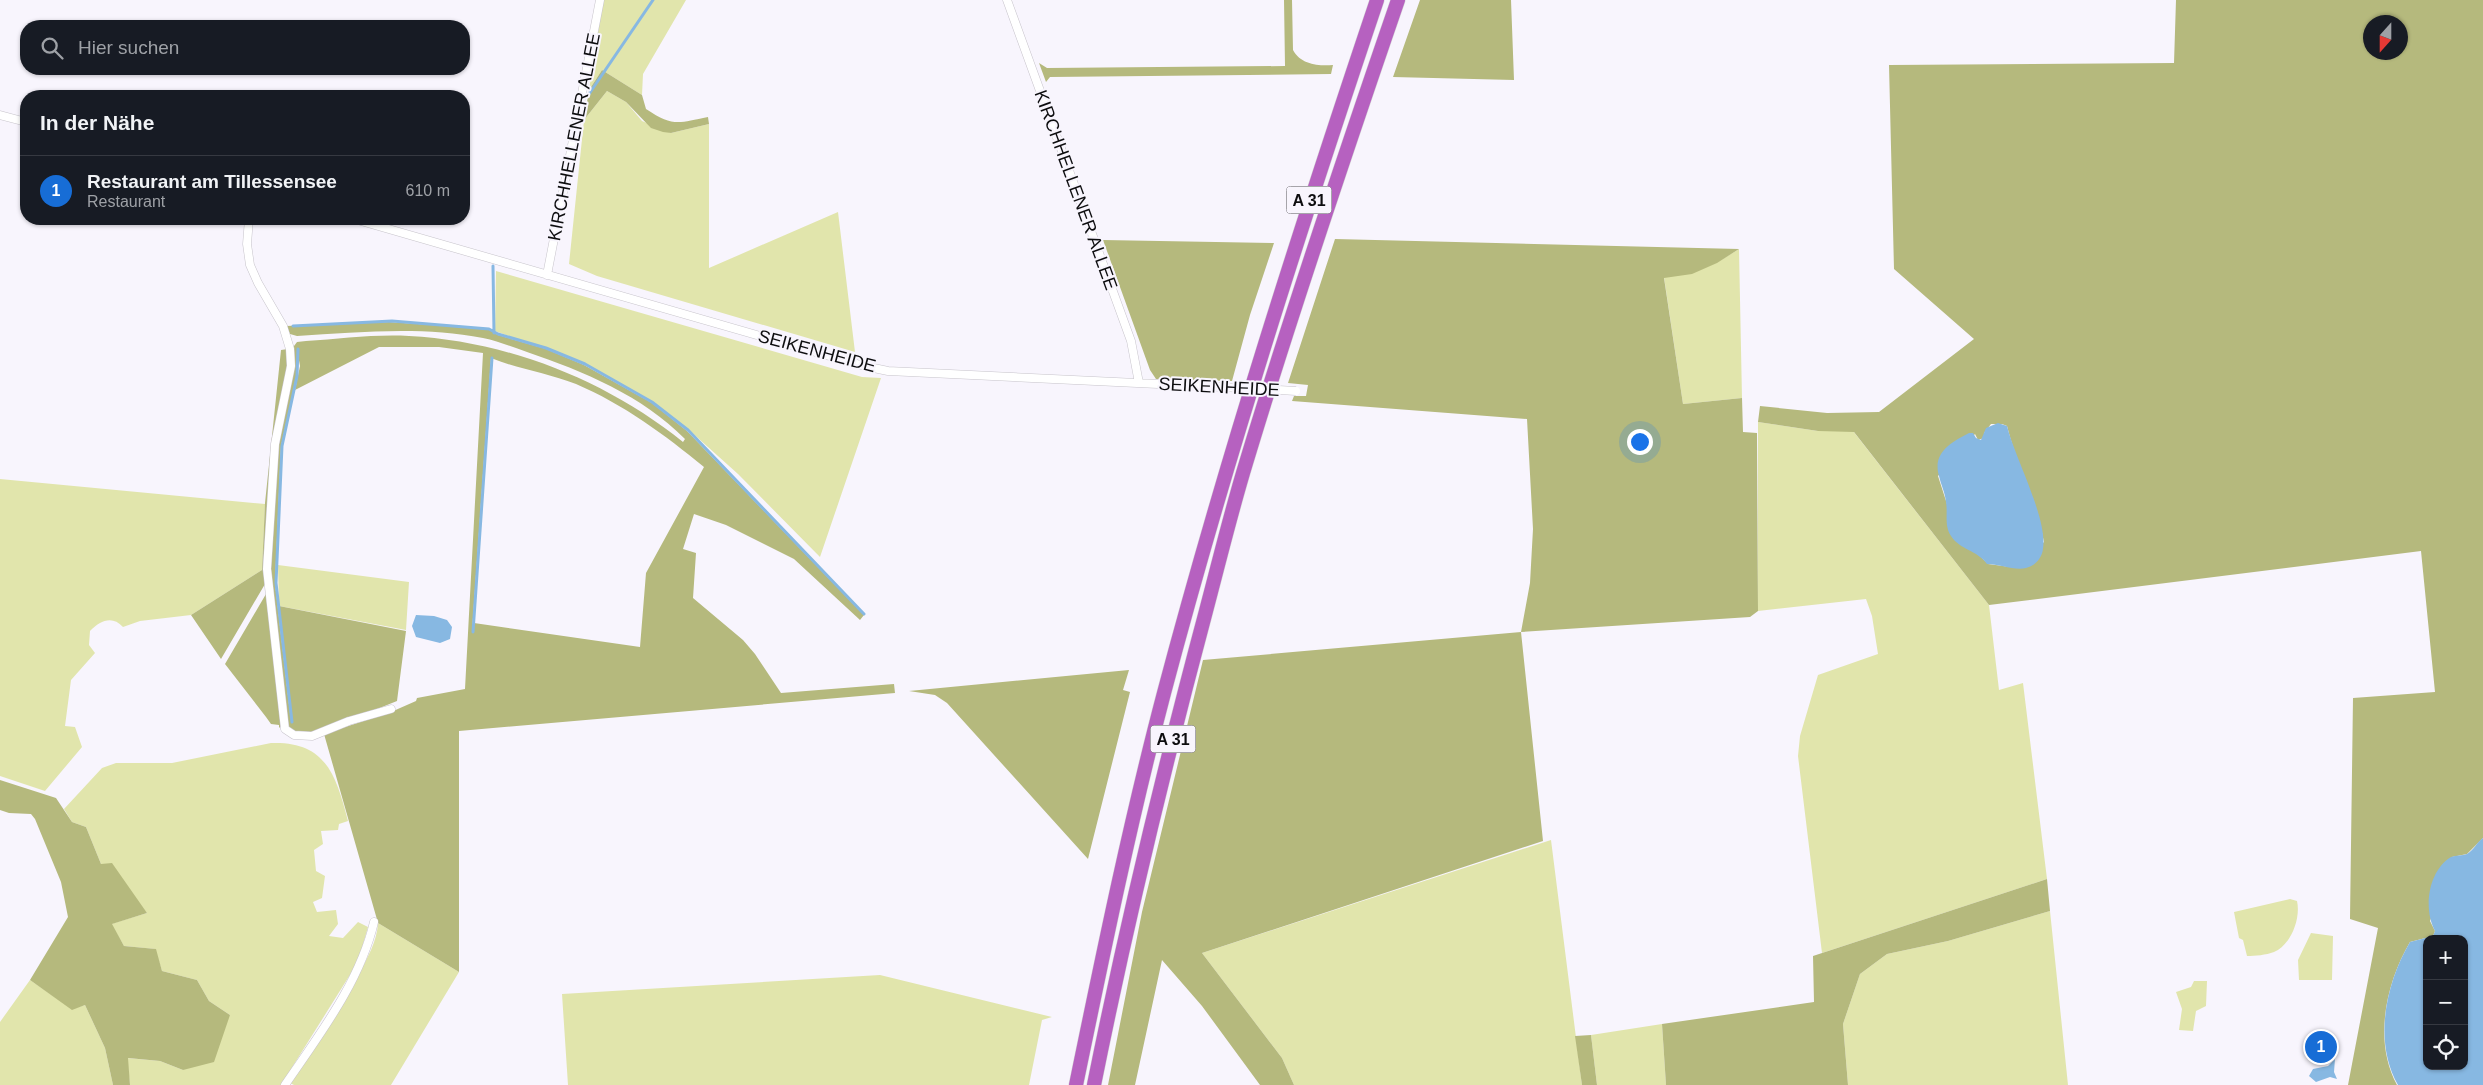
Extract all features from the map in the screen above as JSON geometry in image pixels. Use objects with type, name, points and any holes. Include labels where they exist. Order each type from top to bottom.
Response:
[{"type":"highway","name":"A 31","points":[[1076,1085],[1161,704],[1223,480],[1300,229],[1377,0]]},
{"type":"highway","name":"A 31","points":[[1094,1085],[1116,976],[1148,836],[1245,465],[1317,235],[1398,0]]},
{"type":"street","name":"KIRCHHELLENER ALLEE","points":[[548,275],[600,0]]},
{"type":"street","name":"KIRCHHELLENER ALLEE","points":[[1007,0],[1131,341],[1139,383]]},
{"type":"street","points":[[0,115],[20,120]]},
{"type":"street","points":[[249,225],[247,244],[250,265],[258,283],[284,326],[290,349],[291,366],[275,444],[267,569],[285,729],[294,735],[312,736],[349,721],[391,709]]},
{"type":"street","name":"SEIKENHEIDE","points":[[375,225],[888,371],[1296,391]]},
{"type":"street","points":[[285,1085],[317,1039],[358,969],[367,948],[374,922]]},
{"type":"green space","points":[[603,0],[686,0],[643,74],[642,95],[602,70],[589,90]]},
{"type":"green space","points":[[1284,0],[1292,0],[1293,50],[1296,55],[1311,64],[1333,65],[1331,74],[1050,77],[1046,82],[1039,63],[1047,68],[1285,66]]},
{"type":"green space","points":[[1420,0],[1511,0],[1514,80],[1393,77]]},
{"type":"green space","points":[[2176,0],[2483,0],[2483,838],[2467,854],[2452,857],[2430,921],[2435,931],[2433,935],[2423,935],[2423,939],[2410,942],[2394,975],[2389,994],[2384,1031],[2390,1068],[2397,1085],[2348,1085],[2378,928],[2350,919],[2353,698],[2435,692],[2421,551],[1989,605],[1854,432],[1818,431],[1758,422],[1760,406],[1827,413],[1879,412],[1974,339],[1894,269],[1889,65],[2174,63]],"holes":[[[1991,424],[2007,426],[2041,527],[2044,542],[2018,568],[1988,564],[1947,524],[1947,504],[1938,476],[1975,434],[1978,440],[1984,438],[1984,433]]]},
{"type":"green space","points":[[602,70],[642,95],[646,109],[655,115],[676,122],[708,117],[709,124],[671,133],[663,132],[651,128],[626,102],[607,91],[584,120],[589,90]]},
{"type":"green space","points":[[607,91],[626,102],[642,121],[671,133],[709,124],[709,268],[838,212],[855,352],[597,276],[569,264],[584,120]]},
{"type":"green space","points":[[1335,239],[1739,249],[1717,263],[1692,274],[1664,278],[1683,404],[1742,398],[1743,432],[1757,433],[1758,611],[1750,617],[1521,632],[1530,583],[1533,529],[1527,419],[1292,401],[1294,396],[1306,396],[1308,385],[1288,383]]},
{"type":"green space","points":[[1103,240],[1274,243],[1250,315],[1232,381],[1156,379],[1150,370]]},
{"type":"green space","points":[[1739,249],[1742,398],[1683,404],[1664,277],[1703,268]]},
{"type":"green space","points":[[496,271],[862,377],[881,378],[820,557],[738,474],[689,430],[653,402],[586,364],[495,331]]},
{"type":"green space","points":[[389,322],[489,329],[498,335],[546,349],[584,365],[652,403],[687,431],[864,615],[860,620],[794,559],[726,525],[694,514],[683,549],[696,553],[693,598],[743,640],[755,654],[781,693],[894,684],[895,693],[459,731],[459,972],[378,923],[324,734],[391,712],[416,701],[417,698],[465,689],[483,353],[439,347],[379,347],[295,390],[300,366],[297,349],[297,374],[281,446],[275,583],[291,722],[279,606],[406,631],[397,701],[320,732],[299,734],[288,727],[270,589],[274,471],[294,346],[297,342],[306,341],[370,336],[409,336],[446,339],[482,346],[518,355],[588,383],[621,400],[683,442],[685,439],[650,410],[611,386],[548,359],[494,341],[460,334],[414,331],[297,336],[290,334],[286,326]],"holes":[[[491,358],[565,380],[593,392],[643,421],[704,467],[646,573],[640,647],[474,623],[472,632]]]},
{"type":"green space","points":[[288,349],[286,379],[277,415],[271,453],[265,584],[221,659],[191,615],[262,570],[265,503],[281,350]]},
{"type":"green space","points":[[1758,422],[1818,431],[1853,431],[1989,605],[1999,690],[2023,683],[2047,879],[1822,953],[1798,756],[1800,736],[1818,675],[1878,654],[1872,616],[1866,599],[1758,611]]},
{"type":"green space","points":[[0,479],[265,504],[262,570],[191,615],[140,621],[123,627],[119,623],[110,620],[98,624],[90,631],[89,645],[95,653],[71,680],[65,726],[75,727],[82,747],[45,791],[0,776]]},
{"type":"green space","points":[[278,565],[409,582],[406,630],[279,606]]},
{"type":"green space","points":[[266,594],[281,726],[279,728],[279,725],[271,724],[225,664]]},
{"type":"green space","points":[[1521,632],[1543,841],[1202,953],[1282,1058],[1294,1085],[1260,1085],[1202,1006],[1162,960],[1135,1085],[1108,1085],[1142,912],[1203,660]]},
{"type":"green space","points":[[1129,670],[1123,690],[1130,692],[1088,859],[947,703],[935,695],[909,691]]},
{"type":"green space","points":[[271,743],[290,744],[305,748],[316,755],[326,764],[339,789],[348,821],[339,824],[338,830],[321,831],[323,844],[314,850],[316,871],[325,876],[322,898],[313,902],[317,912],[336,910],[338,924],[329,936],[343,938],[358,922],[368,927],[358,962],[281,1085],[130,1085],[127,1058],[160,1061],[183,1070],[230,1015],[209,1001],[197,980],[162,971],[155,949],[124,946],[111,924],[147,913],[101,864],[86,827],[72,822],[64,809],[102,768],[116,763],[172,763]]},
{"type":"green space","points":[[0,780],[56,798],[72,822],[86,827],[101,864],[112,863],[147,913],[112,924],[124,946],[156,949],[162,971],[197,980],[209,1001],[230,1015],[214,1062],[183,1070],[160,1061],[128,1058],[130,1085],[113,1085],[105,1048],[85,1005],[72,1010],[30,980],[68,917],[61,882],[35,819],[31,814],[9,813],[0,810]]},
{"type":"green space","points":[[1551,840],[1582,1085],[1294,1085],[1282,1058],[1202,953]]},
{"type":"green space","points":[[2047,879],[2050,911],[1948,941],[1887,954],[1860,974],[1843,1024],[1848,1085],[1666,1085],[1662,1024],[1814,1002],[1813,956]]},
{"type":"green space","points":[[2290,899],[2297,901],[2298,908],[2296,923],[2290,937],[2274,952],[2247,956],[2243,940],[2239,938],[2234,912]]},
{"type":"green space","points":[[2050,911],[2068,1085],[1848,1085],[1843,1024],[1860,974],[1887,954],[1948,941]]},
{"type":"green space","points":[[378,923],[459,972],[391,1085],[294,1085],[290,1083],[327,1030],[351,988],[371,950],[376,937]]},
{"type":"green space","points":[[2311,933],[2333,936],[2332,980],[2299,980],[2298,960]]},
{"type":"green space","points":[[880,975],[1052,1017],[1042,1020],[1029,1085],[568,1085],[562,994]]},
{"type":"green space","points":[[30,980],[72,1009],[85,1005],[105,1048],[113,1085],[0,1085],[0,1022]]},
{"type":"green space","points":[[2194,981],[2207,981],[2206,1006],[2196,1011],[2193,1031],[2179,1030],[2182,1009],[2176,992],[2191,987]]},
{"type":"green space","points":[[1662,1024],[1666,1085],[1597,1085],[1591,1035]]},
{"type":"green space","points":[[1591,1035],[1597,1085],[1582,1085],[1575,1036]]},
{"type":"water","points":[[1998,423],[2007,426],[2041,522],[2043,549],[2040,558],[2029,567],[2022,569],[1987,564],[1983,559],[1955,541],[1948,528],[1947,506],[1938,468],[1938,460],[1941,454],[1950,444],[1969,433],[1973,433],[1976,438],[1981,440],[1986,428]]},
{"type":"water","points":[[416,615],[434,616],[447,620],[452,627],[450,639],[440,643],[416,637],[412,626]]},
{"type":"water","points":[[2483,838],[2483,1085],[2398,1085],[2390,1068],[2384,1031],[2389,994],[2394,975],[2410,942],[2423,939],[2423,1070],[2468,1070],[2468,935],[2433,935],[2435,931],[2431,922],[2429,902],[2433,881],[2443,863],[2451,857],[2469,853]]},
{"type":"water","points":[[2335,1059],[2334,1072],[2337,1079],[2330,1077],[2316,1082],[2309,1076],[2313,1069],[2328,1066]]},
{"type":"waterway","points":[[589,94],[653,0]]},
{"type":"waterway","points":[[493,266],[494,333]]},
{"type":"waterway","points":[[293,326],[392,321],[489,329],[498,334],[546,348],[585,364],[652,402],[688,430],[864,614]]},
{"type":"waterway","points":[[292,722],[276,583],[282,446],[297,376],[298,349]]},
{"type":"waterway","points":[[473,632],[492,358]]},
{"type":"place","name":"Restaurant am Tillessensee","points":[[2321,1047]]}]
